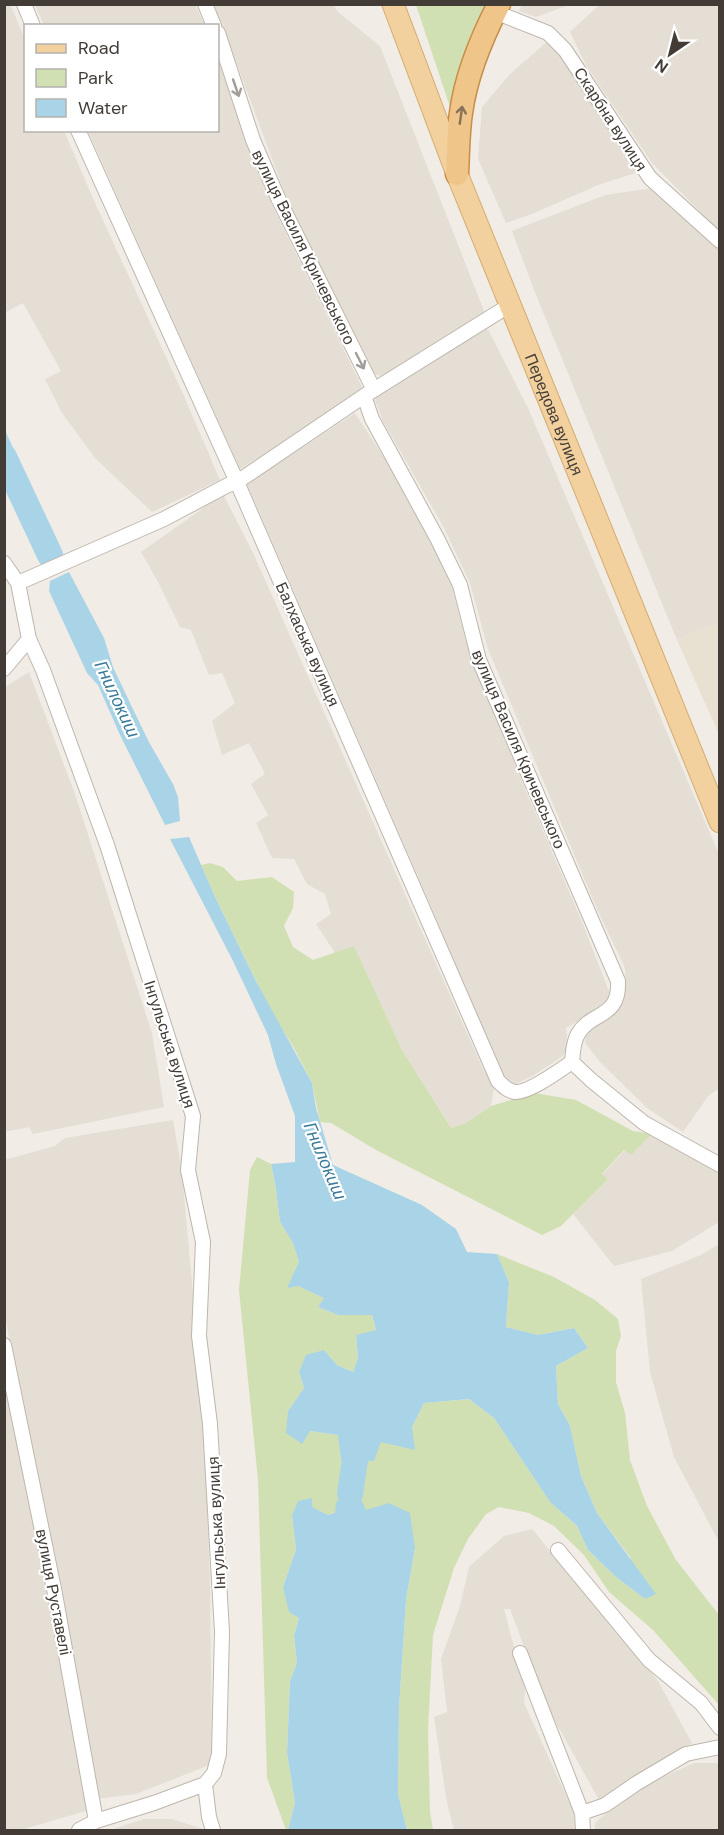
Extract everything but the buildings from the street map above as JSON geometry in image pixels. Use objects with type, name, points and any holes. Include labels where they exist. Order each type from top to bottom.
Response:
[{"type":"highway","points":[[457,174],[459,127],[466,87],[478,49],[497,8]]},
{"type":"main road","name":"Передова вулиця","points":[[393,4],[457,174],[720,822]]},
{"type":"street","points":[[24,4],[32,24]]},
{"type":"street","points":[[205,4],[213,24]]},
{"type":"street","name":"Скарбна вулиця","points":[[497,8],[548,33],[565,50],[650,178],[720,241]]},
{"type":"street","name":"вулиця Василя Кричевського","points":[[219,36],[253,140],[369,393],[372,419],[460,585],[479,660],[618,981],[619,990],[612,1007],[578,1032],[572,1062]]},
{"type":"street","name":"Балхаська вулиця","points":[[79,132],[237,482],[498,1081],[510,1091],[518,1092],[546,1080],[572,1062]]},
{"type":"street","points":[[18,583],[164,519],[237,482],[369,393],[510,304]]},
{"type":"street","name":"Інгульська вулиця","points":[[4,563],[18,583],[29,639],[43,670],[107,845],[193,1116],[188,1170],[203,1242],[199,1336],[210,1424],[222,1632],[219,1754],[214,1773],[205,1784]]},
{"type":"street","points":[[4,669],[29,639]]},
{"type":"street","points":[[572,1062],[644,1123],[720,1165]]},
{"type":"street","name":"вулиця Руставелі","points":[[4,1345],[55,1594],[96,1821]]},
{"type":"street","points":[[558,1550],[649,1660],[700,1703],[720,1728]]},
{"type":"street","points":[[520,1653],[582,1813],[583,1830]]},
{"type":"street","points":[[582,1813],[605,1805],[686,1754],[720,1747]]},
{"type":"street","points":[[79,1830],[96,1821],[205,1784],[213,1830]]},
{"type":"shaded area","points":[[10,4],[24,37],[24,132],[64,132],[220,480],[152,512],[95,458],[62,413],[45,379],[61,371],[23,303],[6,312],[5,309],[4,5]]},
{"type":"shaded area","points":[[522,4],[569,5],[536,17],[519,11]]},
{"type":"shaded area","points":[[35,5],[195,5],[204,24],[44,24]]},
{"type":"shaded area","points":[[213,5],[334,5],[338,12],[380,46],[486,316],[384,377],[373,373],[291,210]]},
{"type":"shaded area","points":[[599,5],[719,5],[719,231],[652,163],[587,67],[570,32]]},
{"type":"shaded area","points":[[549,40],[581,79],[639,172],[598,185],[506,223],[478,159],[482,107],[510,74]]},
{"type":"shaded area","points":[[219,60],[247,142],[272,205],[364,391],[240,469],[88,132],[219,132]]},
{"type":"shaded area","points":[[659,187],[719,243],[719,622],[677,640],[512,231],[605,195]]},
{"type":"shaded area","points":[[488,329],[528,408],[719,854],[719,1089],[709,1095],[683,1132],[647,1108],[600,1062],[585,1043],[587,1032],[623,998],[626,983],[625,968],[597,909],[488,649],[470,583],[443,526],[383,421],[373,395]]},
{"type":"shaded area","points":[[355,413],[394,473],[431,539],[452,587],[465,639],[610,994],[606,1004],[566,1028],[568,1046],[563,1056],[514,1085],[504,1079],[496,1064],[437,920],[247,484]]},
{"type":"shaded area","points":[[223,494],[254,555],[483,1069],[494,1088],[491,1106],[466,1123],[451,1128],[402,1050],[354,947],[335,953],[316,924],[331,914],[325,894],[307,884],[294,859],[272,858],[256,823],[268,815],[251,784],[265,774],[249,743],[222,755],[212,721],[235,703],[222,673],[209,675],[191,630],[180,627],[141,552]]},
{"type":"shaded area","points":[[719,622],[719,734],[677,640]]},
{"type":"shaded area","points":[[29,672],[75,794],[152,1033],[164,1107],[33,1134],[29,1127],[4,1132],[5,687]]},
{"type":"shaded area","points":[[173,1120],[182,1172],[204,1417],[210,1585],[212,1764],[136,1794],[96,1799],[5,1316],[4,1160],[55,1146],[65,1138]]},
{"type":"shaded area","points":[[652,1134],[719,1171],[719,1222],[672,1251],[614,1266],[573,1214],[608,1179],[602,1175],[625,1150]]},
{"type":"shaded area","points":[[719,1244],[719,1542],[674,1457],[650,1372],[641,1279],[701,1255]]},
{"type":"shaded area","points":[[4,1373],[50,1596],[89,1810],[21,1830],[4,1830]]},
{"type":"shaded area","points":[[532,1529],[658,1681],[692,1743],[599,1800],[544,1701],[510,1609],[504,1609],[525,1689],[524,1703],[573,1811],[575,1830],[454,1830],[447,1803],[434,1717],[447,1712],[441,1659],[460,1606],[469,1567],[504,1536]]},
{"type":"shaded area","points":[[694,1763],[719,1763],[719,1830],[595,1830],[595,1823],[614,1806],[643,1786]]},
{"type":"shaded area","points":[[144,1819],[172,1819],[206,1830],[110,1830]]},
{"type":"green space","points":[[416,5],[486,5],[451,110]]},
{"type":"green space","points":[[210,863],[223,867],[237,881],[272,877],[294,892],[293,908],[284,926],[293,947],[313,960],[354,946],[402,1050],[451,1128],[466,1123],[491,1106],[534,1093],[576,1100],[633,1131],[652,1134],[631,1155],[624,1150],[602,1174],[608,1179],[561,1226],[542,1235],[376,1150],[331,1123],[320,1122],[312,1083],[271,1011],[201,865]]},
{"type":"green space","points":[[257,1157],[271,1164],[280,1222],[293,1243],[299,1262],[298,1286],[325,1298],[318,1307],[338,1315],[372,1315],[376,1331],[356,1335],[358,1358],[353,1372],[337,1365],[324,1350],[299,1372],[304,1388],[288,1411],[310,1431],[339,1435],[341,1460],[355,1460],[380,1442],[412,1427],[424,1403],[469,1399],[494,1418],[550,1502],[577,1526],[588,1550],[616,1577],[645,1599],[630,1557],[597,1513],[581,1476],[570,1426],[558,1404],[556,1366],[588,1348],[574,1328],[538,1335],[506,1327],[509,1282],[497,1254],[554,1277],[595,1300],[618,1319],[621,1336],[616,1351],[616,1382],[625,1413],[630,1460],[647,1506],[676,1560],[719,1615],[719,1705],[653,1630],[609,1592],[584,1555],[554,1526],[529,1513],[499,1507],[486,1514],[468,1539],[454,1568],[433,1635],[428,1730],[430,1812],[433,1830],[407,1830],[398,1794],[399,1708],[406,1600],[415,1548],[366,1510],[328,1515],[311,1507],[292,1516],[296,1549],[283,1587],[299,1618],[294,1636],[297,1663],[290,1681],[287,1753],[295,1803],[288,1830],[286,1830],[267,1778],[258,1480],[239,1290],[250,1170]]},
{"type":"water","points":[[5,430],[18,459],[4,466]]},
{"type":"water","points":[[69,572],[104,638],[113,667],[149,742],[173,784],[178,797],[180,821],[165,825],[98,685],[87,673],[49,591],[50,581]]},
{"type":"water","points":[[189,837],[256,981],[312,1083],[316,1108],[333,1165],[422,1205],[456,1229],[467,1252],[497,1254],[509,1282],[506,1327],[538,1335],[574,1328],[588,1348],[556,1366],[558,1404],[570,1426],[581,1476],[597,1513],[656,1594],[645,1599],[616,1577],[588,1550],[577,1526],[550,1502],[494,1418],[469,1399],[424,1403],[412,1427],[415,1450],[381,1442],[374,1461],[341,1460],[338,1435],[310,1431],[302,1444],[286,1433],[288,1411],[304,1388],[299,1372],[306,1355],[324,1350],[337,1365],[353,1372],[358,1358],[356,1335],[376,1330],[372,1315],[338,1315],[318,1307],[324,1298],[298,1286],[287,1288],[299,1262],[293,1243],[280,1222],[271,1164],[295,1162],[295,1116],[268,1035],[170,839]]},
{"type":"water","points":[[350,1494],[360,1497],[366,1510],[389,1503],[410,1513],[415,1548],[406,1600],[399,1708],[398,1794],[407,1830],[288,1830],[295,1803],[287,1753],[290,1681],[297,1663],[294,1636],[299,1618],[289,1612],[283,1587],[296,1549],[292,1516],[298,1501],[312,1498],[312,1507],[328,1515],[335,1513],[336,1502]]},
{"type":"waterway","name":"Гнилокиш","points":[[4,457],[50,555]]},
{"type":"waterway","name":"Гнилокиш","points":[[350,1494],[355,1460],[368,1428]]}]
